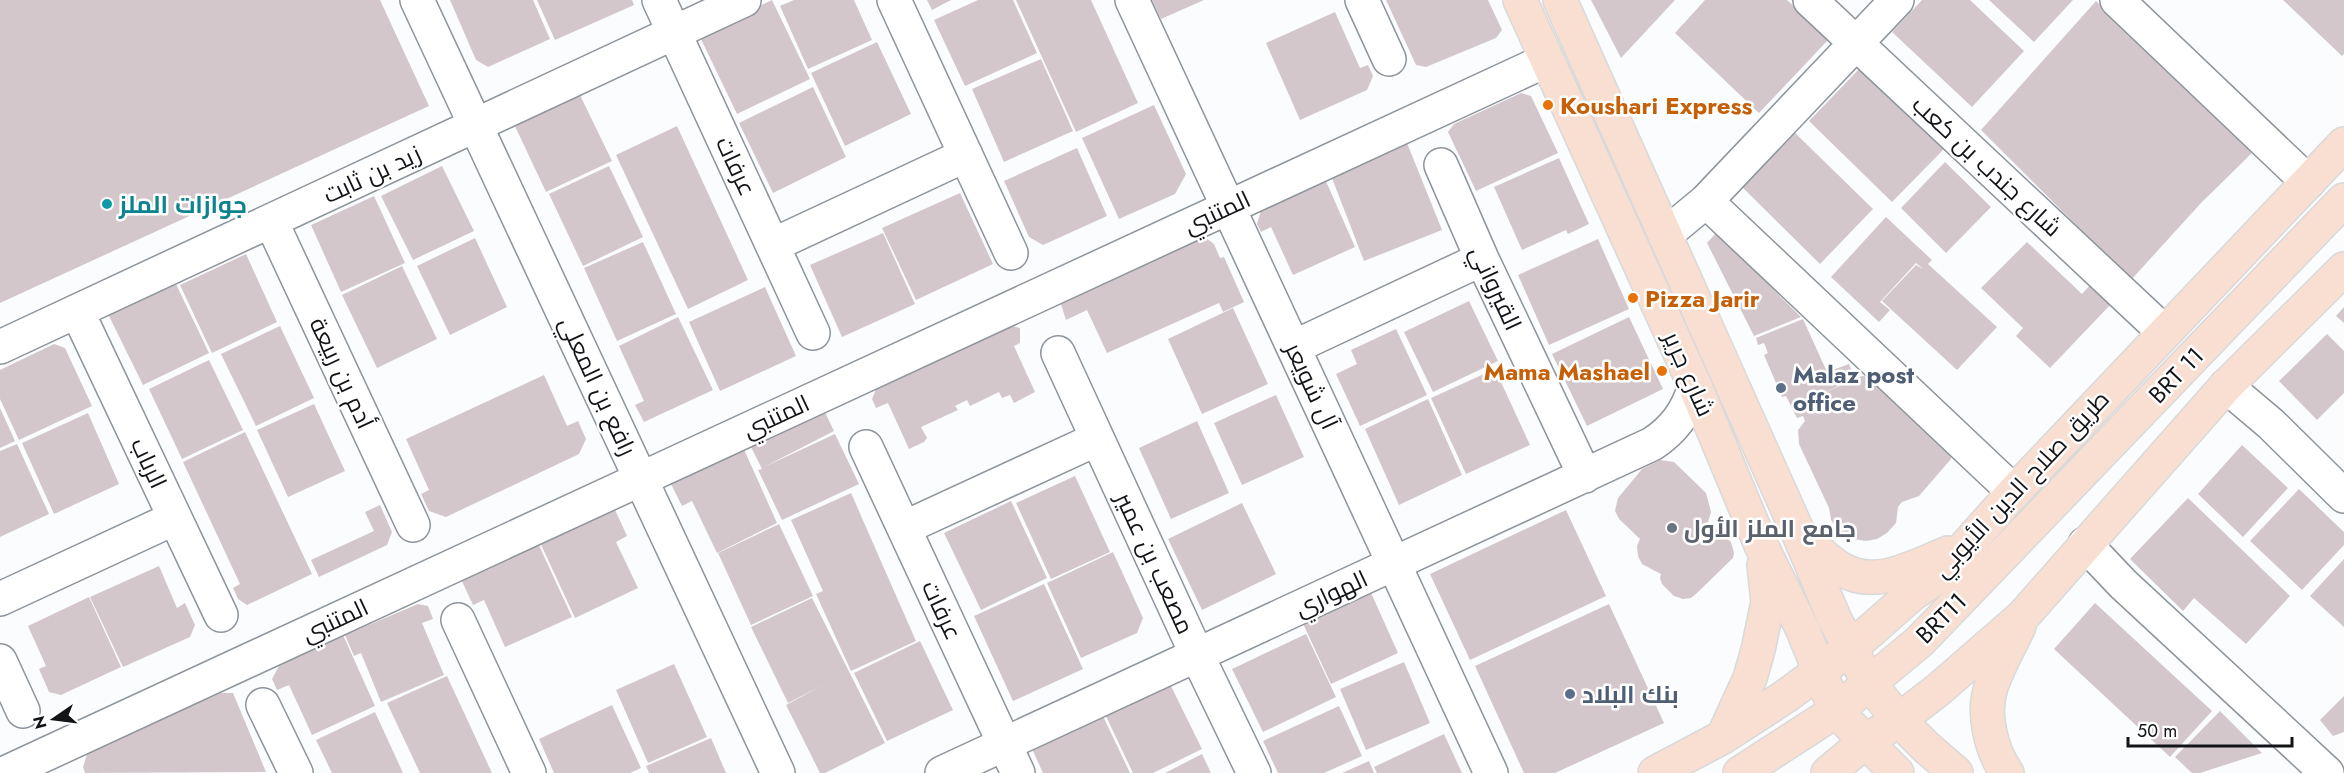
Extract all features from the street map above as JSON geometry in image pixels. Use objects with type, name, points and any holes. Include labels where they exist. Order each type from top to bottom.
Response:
[{"type":"main road","name":"شارع جرير","points":[[1520,0],[1695,387],[1761,545],[1820,672],[1853,696]]},
{"type":"main road","name":"شارع جرير","points":[[1560,0],[1835,620],[1852,647],[1853,696],[1866,741],[1897,773]]},
{"type":"main road","name":"طريق صلاح الدين الأيوبي","points":[[1655,773],[1723,737],[1820,672],[1911,595],[1940,575],[2014,492],[2344,144]]},
{"type":"main road","name":"BRT 11","points":[[2008,550],[2344,200]]},
{"type":"main road","points":[[1828,773],[1866,741],[1899,720],[1938,690],[2023,616],[2226,386],[2344,268]]},
{"type":"main road","points":[[1797,530],[1830,562],[1858,576],[1873,578],[1904,571],[1967,545]]},
{"type":"main road","points":[[1723,737],[1750,678],[1768,602],[1761,545]]},
{"type":"main road","name":"BRT11","points":[[1740,773],[1853,696],[1920,641],[2008,550]]},
{"type":"main road","points":[[2007,773],[1996,753],[1988,705],[1990,688],[2023,616]]},
{"type":"main road","points":[[1853,696],[1899,720],[1956,773]]},
{"type":"street","name":"رافع بن المعلي","points":[[417,0],[778,773]]},
{"type":"street","name":"عرفات","points":[[659,0],[813,333]]},
{"type":"street","name":"زيد بن ثابت","points":[[0,347],[744,0]]},
{"type":"street","points":[[894,0],[1011,253]]},
{"type":"street","name":"آل شويعر","points":[[1132,0],[1491,773]]},
{"type":"street","points":[[1362,0],[1389,58]]},
{"type":"street","name":"شارع جندب بن كعب","points":[[1810,0],[2164,332]]},
{"type":"street","points":[[1665,235],[1706,201],[1897,0]]},
{"type":"street","points":[[2118,0],[2308,182]]},
{"type":"street","name":"المتنبي","points":[[5,773],[1547,60]]},
{"type":"street","points":[[773,245],[966,155]]},
{"type":"street","name":"القيرواني","points":[[1441,165],[1482,259],[1585,476]]},
{"type":"street","points":[[1706,201],[2014,492]]},
{"type":"street","name":"أدم بن ربيعة","points":[[271,221],[413,525]]},
{"type":"street","points":[[1294,347],[1482,259]]},
{"type":"street","name":"الرباب","points":[[77,311],[221,615]]},
{"type":"street","name":"مصعب بن عمير","points":[[1058,353],[1254,773]]},
{"type":"street","points":[[2226,386],[2271,424],[2344,496]]},
{"type":"street","name":"الهواري","points":[[942,773],[1011,759],[1197,655],[1585,476],[1662,438],[1679,420],[1695,387]]},
{"type":"street","points":[[904,528],[1097,439]]},
{"type":"street","name":"عرفات","points":[[866,447],[1011,759]]},
{"type":"street","points":[[0,599],[175,518]]},
{"type":"street","points":[[2085,544],[2123,584],[2327,773]]},
{"type":"street","points":[[458,620],[529,773]]},
{"type":"street","points":[[0,660],[23,711]]},
{"type":"street","points":[[263,705],[296,773]]},
{"type":"building","name":"جوازات الملز","points":[[0,0],[380,0],[429,106],[0,303]]},
{"type":"building","points":[[450,0],[533,0],[550,39],[488,67],[476,60]]},
{"type":"building","points":[[537,0],[632,0],[634,5],[555,40]]},
{"type":"building","points":[[772,0],[810,79],[737,114],[699,35]]},
{"type":"building","points":[[794,0],[854,0],[872,40],[808,69],[780,6]]},
{"type":"building","points":[[927,0],[951,0],[932,10]]},
{"type":"building","points":[[978,0],[1013,0],[1037,53],[965,86],[934,20]]},
{"type":"building","points":[[1016,0],[1091,0],[1138,103],[1076,132]]},
{"type":"building","points":[[1152,0],[1204,0],[1161,19]]},
{"type":"building","points":[[1386,0],[1488,0],[1502,30],[1496,38],[1426,67],[1416,65]]},
{"type":"building","points":[[1591,0],[1675,0],[1621,58]]},
{"type":"building","points":[[1705,0],[1787,0],[1829,39],[1759,113],[1675,33]]},
{"type":"building","points":[[1922,0],[1970,0],[2024,51],[1972,107],[1892,32]]},
{"type":"building","points":[[1989,0],[2073,0],[2034,42]]},
{"type":"building","points":[[2283,0],[2344,0],[2344,54],[2342,56]]},
{"type":"building","points":[[2096,1],[2253,152],[2201,203],[2131,280],[1981,130]]},
{"type":"building","points":[[1335,12],[1360,68],[1368,65],[1373,76],[1367,90],[1300,120],[1266,43]]},
{"type":"building","points":[[877,42],[911,114],[845,146],[811,73]]},
{"type":"building","points":[[1041,59],[1073,131],[1004,162],[972,89]]},
{"type":"building","points":[[1861,67],[1944,149],[1892,202],[1809,121]]},
{"type":"building","points":[[813,87],[846,157],[773,193],[739,123]]},
{"type":"building","points":[[579,93],[612,161],[546,192],[514,124]]},
{"type":"building","points":[[1521,93],[1531,96],[1558,153],[1476,191],[1448,132],[1454,124]]},
{"type":"building","points":[[1154,105],[1186,174],[1175,194],[1119,219],[1082,138]]},
{"type":"building","points":[[677,126],[748,280],[688,309],[616,155]]},
{"type":"building","points":[[1789,127],[1873,209],[1820,264],[1736,181]]},
{"type":"building","points":[[1407,143],[1442,230],[1364,261],[1330,173]]},
{"type":"building","points":[[1077,148],[1107,216],[1043,245],[1029,237],[1004,181]]},
{"type":"building","points":[[1559,158],[1589,224],[1568,234],[1566,230],[1522,250],[1494,187]]},
{"type":"building","points":[[1945,162],[1991,207],[1946,253],[1901,208]]},
{"type":"building","points":[[442,166],[474,231],[413,260],[381,196]]},
{"type":"building","points":[[609,166],[643,237],[583,266],[549,194]]},
{"type":"building","points":[[1325,179],[1355,247],[1293,275],[1271,227],[1261,232],[1257,224],[1262,207]]},
{"type":"building","points":[[960,193],[993,264],[916,300],[882,228]]},
{"type":"building","points":[[374,196],[405,263],[341,292],[311,225]]},
{"type":"building","points":[[1886,217],[1932,260],[1928,264],[1997,327],[1957,370],[1882,301],[1916,265],[1923,269],[1916,263],[1880,302],[1890,310],[1879,322],[1831,277]]},
{"type":"building","points":[[883,233],[915,304],[842,337],[810,265]]},
{"type":"building","points":[[1716,233],[1801,317],[1754,336],[1707,243]]},
{"type":"building","points":[[1202,235],[1214,244],[1220,258],[1224,257],[1244,302],[1223,312],[1219,303],[1107,353],[1087,310],[1066,320],[1060,301]]},
{"type":"building","points":[[475,238],[507,307],[450,335],[417,266]]},
{"type":"building","points":[[1598,239],[1629,309],[1549,345],[1518,275]]},
{"type":"building","points":[[643,242],[676,314],[617,341],[584,268]]},
{"type":"building","points":[[2027,242],[2082,294],[2092,283],[2112,303],[2050,368],[2016,336],[2023,328],[1981,288]]},
{"type":"building","points":[[246,254],[277,322],[212,353],[180,285]]},
{"type":"building","points":[[402,266],[437,339],[377,368],[342,295]]},
{"type":"building","points":[[175,282],[209,353],[143,385],[108,314]]},
{"type":"building","points":[[765,287],[796,356],[720,391],[689,322]]},
{"type":"building","points":[[1469,301],[1498,361],[1433,392],[1404,332]]},
{"type":"building","points":[[2344,307],[2344,323],[2336,316]]},
{"type":"building","points":[[1233,308],[1268,384],[1202,414],[1168,339]]},
{"type":"building","points":[[678,317],[713,390],[644,422],[635,405],[644,401],[619,346]]},
{"type":"building","points":[[1629,317],[1663,389],[1587,426],[1552,354]]},
{"type":"building","points":[[1803,319],[1827,372],[1849,364],[1855,378],[1820,395],[1862,376],[1876,377],[1951,446],[1951,459],[1919,496],[1902,502],[1898,507],[1896,523],[1887,533],[1877,539],[1866,541],[1847,538],[1831,520],[1829,508],[1799,444],[1798,430],[1805,421],[1803,416],[1797,418],[1786,396],[1782,397],[1764,355],[1768,353],[1764,343],[1758,345],[1756,338]]},
{"type":"building","points":[[1005,324],[1020,328],[1020,343],[1014,346],[1035,392],[1014,403],[1010,395],[1002,398],[999,392],[970,406],[967,400],[955,406],[958,410],[921,427],[927,438],[924,442],[909,449],[888,403],[876,408],[872,399],[878,384]]},
{"type":"building","points":[[280,326],[314,398],[256,426],[221,354]]},
{"type":"building","points":[[1396,329],[1427,395],[1360,426],[1336,374],[1357,364],[1351,350]]},
{"type":"building","points":[[2327,334],[2344,351],[2344,393],[2317,420],[2279,381]]},
{"type":"building","points":[[54,344],[65,348],[92,406],[19,440],[0,399],[0,370]]},
{"type":"building","points":[[209,360],[243,430],[182,459],[149,389]]},
{"type":"building","points":[[1495,369],[1530,445],[1466,474],[1431,398]]},
{"type":"building","points":[[544,375],[567,426],[578,421],[586,439],[579,454],[446,517],[429,511],[421,494],[429,490],[406,439]]},
{"type":"building","points":[[1276,395],[1304,457],[1242,485],[1214,423]]},
{"type":"building","points":[[1428,399],[1462,475],[1399,505],[1365,429]]},
{"type":"building","points":[[314,404],[345,471],[288,497],[257,430]]},
{"type":"building","points":[[822,406],[834,431],[764,467],[835,434],[859,484],[782,520],[758,470],[762,469],[749,443]]},
{"type":"building","points":[[0,408],[15,441],[0,448]]},
{"type":"building","points":[[88,413],[119,484],[54,514],[22,443]]},
{"type":"building","points":[[1197,421],[1229,493],[1171,519],[1139,448]]},
{"type":"building","points":[[245,432],[312,574],[247,605],[238,599],[233,588],[240,584],[183,462]]},
{"type":"building","points":[[17,444],[49,514],[0,537],[0,451]]},
{"type":"building","points":[[742,445],[777,523],[717,553],[692,501],[682,506],[670,482]]},
{"type":"building","points":[[2242,445],[2288,488],[2243,537],[2198,494]]},
{"type":"building","name":"جامع الملز الأول","points":[[1660,460],[1674,462],[1706,493],[1711,512],[1708,522],[1731,542],[1734,553],[1733,558],[1691,598],[1683,599],[1674,596],[1662,584],[1661,574],[1642,564],[1637,546],[1640,539],[1619,519],[1615,511],[1618,498],[1642,469]]},
{"type":"building","points":[[1075,476],[1110,552],[1051,579],[1016,503]]},
{"type":"building","points":[[2299,489],[2344,532],[2344,545],[2302,590],[2250,541]]},
{"type":"building","points":[[851,493],[916,641],[851,671],[816,594],[823,591],[791,520]]},
{"type":"building","points":[[2188,498],[2290,596],[2246,644],[2194,598],[2183,611],[2130,559]]},
{"type":"building","points":[[611,501],[627,536],[616,542],[638,588],[575,618],[537,536]]},
{"type":"building","points":[[1011,501],[1047,578],[981,610],[944,533]]},
{"type":"building","points":[[1242,503],[1276,574],[1202,610],[1168,539]]},
{"type":"building","points":[[380,505],[392,532],[387,545],[319,577],[311,560],[374,531],[365,512]]},
{"type":"building","points":[[1566,510],[1606,596],[1470,660],[1430,574]]},
{"type":"building","points":[[779,524],[813,596],[751,625],[718,553]]},
{"type":"building","points":[[537,541],[572,617],[505,647],[484,600],[473,605],[460,577]]},
{"type":"building","points":[[1113,552],[1143,618],[1137,633],[1081,658],[1047,583]]},
{"type":"building","points":[[2344,559],[2344,627],[2310,596]]},
{"type":"building","points":[[159,566],[177,608],[185,603],[195,625],[190,637],[123,667],[90,597]]},
{"type":"building","points":[[1044,584],[1083,669],[1013,701],[974,616]]},
{"type":"building","points":[[1368,586],[1398,653],[1331,684],[1300,617]]},
{"type":"building","points":[[89,597],[121,667],[61,695],[49,692],[39,669],[46,666],[28,626]]},
{"type":"building","points":[[812,598],[885,743],[825,773],[820,773],[786,705],[823,685],[788,703],[751,627]]},
{"type":"building","points":[[2095,603],[2212,711],[2170,757],[2054,649]]},
{"type":"building","points":[[418,604],[428,606],[433,619],[422,623],[444,675],[381,702],[361,653],[354,656],[345,635]]},
{"type":"building","name":"بنك البلاد","points":[[1609,604],[1664,723],[1555,773],[1524,773],[1475,666]]},
{"type":"building","points":[[1306,634],[1336,697],[1263,732],[1232,669]]},
{"type":"building","points":[[343,635],[375,706],[312,735],[289,685],[277,690],[272,679],[280,664]]},
{"type":"building","points":[[920,641],[953,710],[887,741],[854,673]]},
{"type":"building","points":[[1404,662],[1430,723],[1366,750],[1340,689]]},
{"type":"building","points":[[674,664],[707,737],[648,763],[616,690]]},
{"type":"building","points":[[447,676],[492,773],[420,773],[387,703]]},
{"type":"building","points":[[1167,678],[1202,749],[1153,773],[1133,773],[1103,710]]},
{"type":"building","points":[[221,693],[233,693],[266,772],[85,773],[83,767],[88,751]]},
{"type":"building","points":[[2344,696],[2344,732],[2333,736],[2320,720]]},
{"type":"building","points":[[612,705],[641,768],[630,773],[554,773],[539,739]]},
{"type":"building","points":[[1339,706],[1362,756],[1324,773],[1278,773],[1263,741]]},
{"type":"building","points":[[2220,711],[2262,753],[2200,773],[2192,773],[2175,757]]},
{"type":"building","points":[[375,712],[403,773],[332,773],[316,740]]},
{"type":"building","points":[[1102,714],[1130,773],[1043,773],[1032,749]]},
{"type":"building","points":[[1444,734],[1462,773],[1377,773],[1374,767]]},
{"type":"building","points":[[711,738],[726,773],[649,773],[646,766]]},
{"type":"building","points":[[1202,754],[1211,773],[1165,773]]},
{"type":"building","points":[[1369,761],[1374,773],[1342,773]]},
{"type":"place","name":"Koushari Express","points":[[1548,105]]},
{"type":"place","name":"جوازات الملز","points":[[107,204]]},
{"type":"place","name":"Pizza Jarir","points":[[1633,298]]},
{"type":"place","name":"Mama Mashael","points":[[1662,371]]},
{"type":"place","name":"Malaz post office","points":[[1781,388]]},
{"type":"place","name":"جامع الملز الأول","points":[[1672,528]]},
{"type":"place","name":"بنك البلاد","points":[[1570,694]]}]
